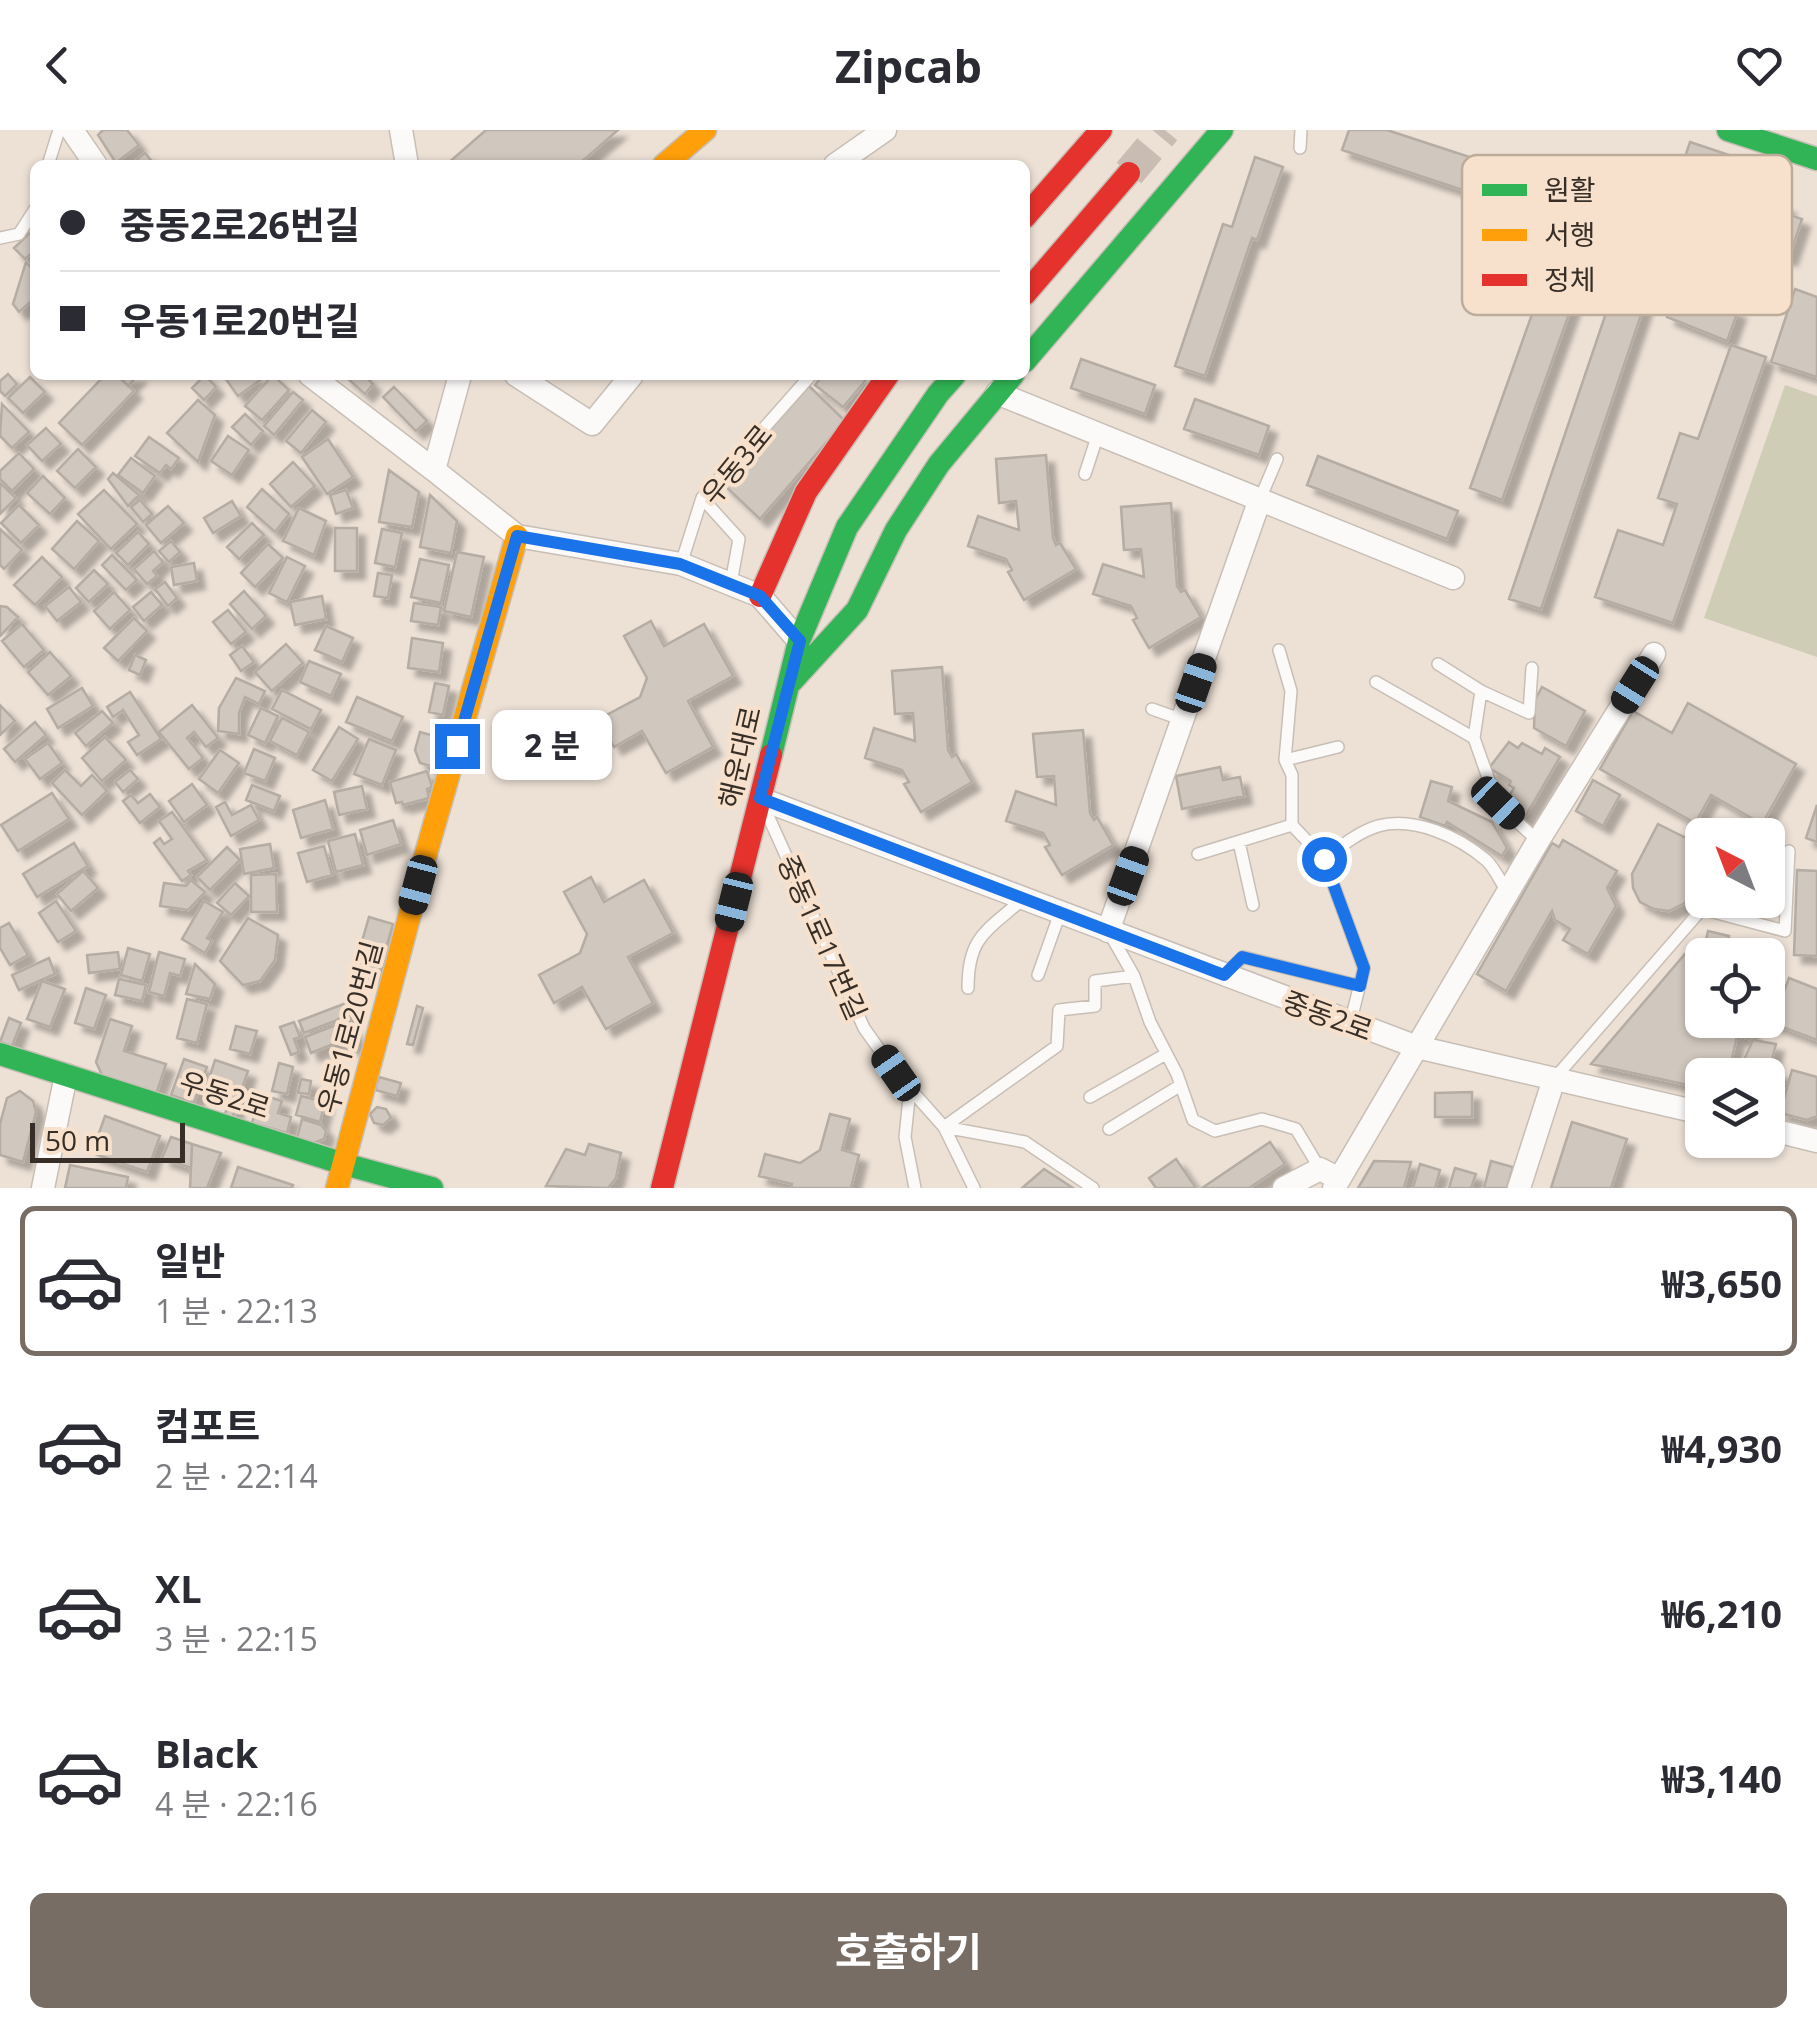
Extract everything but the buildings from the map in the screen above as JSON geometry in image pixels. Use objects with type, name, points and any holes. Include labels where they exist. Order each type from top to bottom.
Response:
[{"type":"street","points":[[72,130],[93,160]]},
{"type":"street","points":[[402,130],[407,160]]},
{"type":"street","points":[[670,160],[706,130]]},
{"type":"street","points":[[842,160],[885,130]]},
{"type":"street","points":[[1030,211],[1101,130]]},
{"type":"street","points":[[1030,355],[1222,130]]},
{"type":"street","points":[[1728,130],[1817,158]]},
{"type":"street","points":[[1030,288],[1129,174]]},
{"type":"street","points":[[317,380],[517,536],[680,564],[760,596],[800,641]]},
{"type":"street","points":[[434,470],[459,380]]},
{"type":"street","points":[[524,380],[592,424],[628,380]]},
{"type":"street","points":[[760,596],[806,492],[884,380]]},
{"type":"street","name":"해운대로","points":[[662,1188],[800,641],[847,527],[950,380]]},
{"type":"street","points":[[786,688],[857,610],[896,530],[939,464],[1009,380]]},
{"type":"street","points":[[997,394],[1452,578]]},
{"type":"street","points":[[1108,931],[1260,499]]},
{"type":"street","name":"우동1로20번길","points":[[337,1188],[517,536]]},
{"type":"street","points":[[1284,1188],[1331,1178],[1417,1047],[1654,654]]},
{"type":"street","name":"중동2로","points":[[760,798],[1417,1047],[1685,1109]]},
{"type":"street","name":"우동2로","points":[[0,1054],[344,1164],[432,1188]]},
{"type":"street","points":[[42,1188],[66,1075]]},
{"type":"street","points":[[1519,1188],[1554,1079]]},
{"type":"street","points":[[1785,1133],[1817,1140]]},
{"type":"lane","points":[[50,160],[59,130]]},
{"type":"lane","points":[[1300,148],[1301,130]]},
{"type":"lane","points":[[0,238],[19,234],[30,217]]},
{"type":"lane","name":"우동3로","points":[[680,564],[702,498],[807,380]]},
{"type":"lane","points":[[1085,474],[1098,434]]},
{"type":"lane","points":[[1260,499],[1278,459]]},
{"type":"lane","points":[[702,498],[739,539],[731,584]]},
{"type":"lane","points":[[1279,650],[1291,691],[1286,760],[1292,775],[1292,825],[1324,859],[1364,968],[1350,1024]]},
{"type":"lane","points":[[1438,664],[1528,713],[1532,668]]},
{"type":"lane","points":[[1376,682],[1474,738]]},
{"type":"lane","points":[[1482,691],[1474,738],[1498,803],[1538,841]]},
{"type":"lane","points":[[1152,708],[1183,720]]},
{"type":"lane","points":[[1286,760],[1338,747]]},
{"type":"lane","name":"중동1로17번길","points":[[760,798],[864,1028],[944,1127],[974,1188]]},
{"type":"lane","points":[[1324,859],[1347,841],[1378,826],[1402,824],[1444,832],[1489,862],[1508,893]]},
{"type":"lane","points":[[1198,854],[1292,825]]},
{"type":"lane","points":[[1239,842],[1253,905]]},
{"type":"lane","points":[[1554,1079],[1702,909],[1785,932],[1789,851]]},
{"type":"lane","points":[[968,988],[968,963],[978,937],[1023,899]]},
{"type":"lane","points":[[1038,974],[1060,913]]},
{"type":"lane","points":[[1108,931],[1134,976],[1193,1120],[1215,1131],[1262,1118],[1296,1129],[1331,1178]]},
{"type":"lane","points":[[1224,975],[1242,957],[1360,986]]},
{"type":"lane","points":[[944,1127],[1057,1046],[1060,1010],[1094,1006],[1095,981],[1134,976]]},
{"type":"lane","points":[[1090,1096],[1166,1054]]},
{"type":"lane","points":[[1108,1129],[1181,1086]]},
{"type":"lane","points":[[910,1089],[905,1137],[914,1188]]},
{"type":"lane","points":[[944,1127],[1025,1142],[1093,1188]]},
{"type":"shaded area","points":[[1785,385],[1817,396],[1817,657],[1704,618]]},
{"type":"tunnel","points":[[1129,173],[1165,130]]},
{"type":"traffic: fast","points":[[1030,355],[1222,130]]},
{"type":"traffic: fast","points":[[1728,130],[1817,159]]},
{"type":"traffic: fast","points":[[771,755],[799,641],[847,527],[951,380]]},
{"type":"traffic: fast","points":[[792,681],[857,610],[896,530],[939,464],[1009,380]]},
{"type":"traffic: fast","points":[[0,1054],[344,1164],[432,1188]]},
{"type":"traffic: slow","points":[[670,160],[705,130]]},
{"type":"traffic: slow","points":[[337,1188],[427,850],[517,536]]},
{"type":"traffic: jam","points":[[1030,211],[1101,130]]},
{"type":"traffic: jam","points":[[1030,288],[1129,173]]},
{"type":"traffic: jam","points":[[760,596],[806,492],[884,380]]},
{"type":"traffic: jam","points":[[662,1188],[771,755]]},
{"type":"route","points":[[457,746],[517,536],[680,564],[760,596],[800,641],[760,798],[1224,975],[1242,957],[1360,986],[1364,968],[1324,859]]}]
